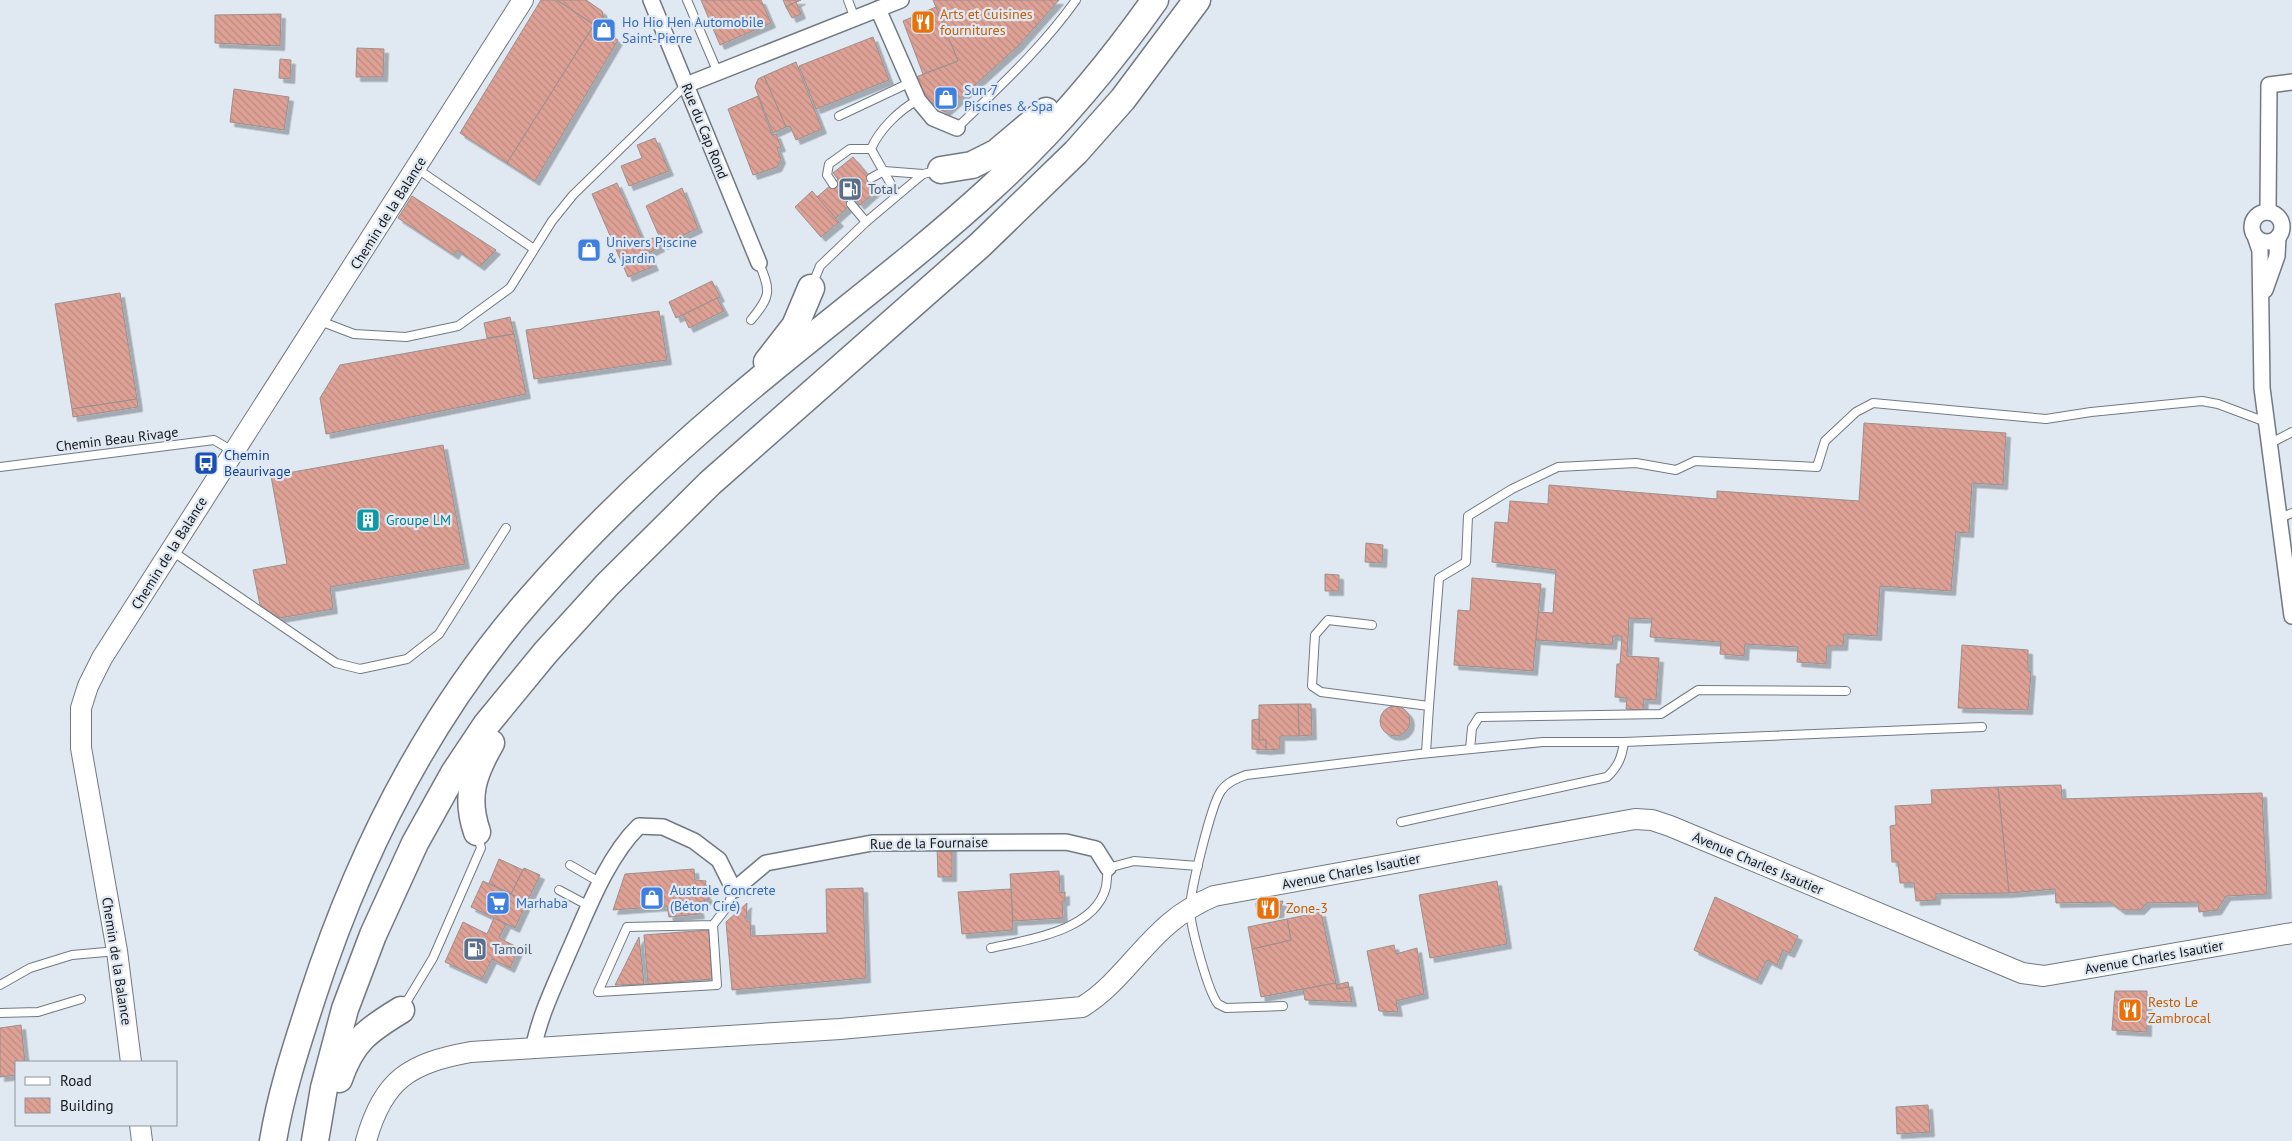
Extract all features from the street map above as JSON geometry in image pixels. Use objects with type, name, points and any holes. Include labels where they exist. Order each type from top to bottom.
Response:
[{"type":"highway","points":[[932,172],[972,165],[996,153],[1038,119],[1078,76],[1136,0]]},
{"type":"highway","points":[[274,1141],[294,1056],[323,964],[360,868],[424,745],[471,676],[528,601],[586,537],[641,484],[734,402],[907,261],[991,188],[1078,98],[1136,26],[1154,0]]},
{"type":"highway","points":[[316,1141],[324,1088],[345,1009],[373,935],[414,843],[454,773],[486,726],[546,652],[607,585],[710,483],[980,245],[1076,152],[1123,99],[1197,0]]},
{"type":"highway","points":[[734,402],[795,326],[811,288]]},
{"type":"highway","points":[[477,832],[471,814],[472,782],[486,752],[546,652]]},
{"type":"highway","points":[[316,1141],[340,1076],[356,1043],[374,1026],[401,1010]]},
{"type":"street","name":"Chemin de la Balance","points":[[131,1061],[117,951],[81,748],[82,708],[88,686],[102,658],[170,550],[320,321],[523,0]]},
{"type":"street","name":"Rue du Cap Rond","points":[[651,0],[759,263]]},
{"type":"street","points":[[686,86],[901,0]]},
{"type":"street","points":[[878,9],[918,100],[933,118],[957,128]]},
{"type":"street","points":[[2268,212],[2269,85],[2292,82]]},
{"type":"street","points":[[2260,306],[2284,235],[2280,219],[2268,212],[2259,214],[2252,222],[2252,231],[2260,251],[2260,306],[2262,388],[2269,444],[2286,515],[2292,616]]},
{"type":"street","points":[[2256,239],[2270,242],[2284,235]]},
{"type":"street","name":"Avenue Charles Isautier","points":[[1190,909],[1214,896],[1635,819],[1652,820],[1670,826],[2022,973],[2044,976],[2292,933]]},
{"type":"street","points":[[533,1050],[537,1026],[589,906],[627,837],[640,826],[663,827],[694,841],[719,860],[734,890]]},
{"type":"street","name":"Rue de la Fournaise","points":[[734,890],[766,863],[872,843],[1066,842],[1096,848],[1108,868]]},
{"type":"street","points":[[366,1141],[372,1118],[386,1094],[398,1079],[414,1068],[437,1058],[471,1052],[533,1050],[840,1029],[1082,1007],[1100,996],[1169,923],[1190,909]]},
{"type":"street","points":[[140,1126],[142,1141]]},
{"type":"lane","points":[[687,0],[718,73]]},
{"type":"lane","points":[[848,0],[855,18]]},
{"type":"lane","points":[[957,128],[1019,68],[1058,25],[1076,0]]},
{"type":"lane","points":[[839,116],[909,83]]},
{"type":"lane","points":[[320,321],[354,334],[406,337],[458,326],[510,288],[552,221],[573,195],[686,86]]},
{"type":"lane","points":[[871,149],[875,140],[887,125],[918,100]]},
{"type":"lane","points":[[833,184],[827,176],[830,164],[850,149],[871,149]]},
{"type":"lane","points":[[871,149],[897,195]]},
{"type":"lane","points":[[416,168],[534,250]]},
{"type":"lane","points":[[871,178],[884,171],[932,172]]},
{"type":"lane","points":[[811,288],[820,266],[897,195],[932,172]]},
{"type":"lane","points":[[851,204],[866,222]]},
{"type":"lane","points":[[751,320],[765,302],[769,288],[759,263]]},
{"type":"lane","points":[[1426,753],[1439,578],[1466,562],[1468,516],[1512,488],[1558,467],[1636,463],[1676,470],[1695,461],[1817,467],[1825,441],[1856,412],[1873,403],[2046,419],[2091,412],[2202,401],[2218,404],[2266,422]]},
{"type":"lane","points":[[2269,444],[2292,432]]},
{"type":"lane","name":"Chemin Beau Rivage","points":[[0,467],[214,440],[234,452]]},
{"type":"lane","points":[[170,550],[336,663],[360,668],[407,659],[439,634],[506,528]]},
{"type":"lane","points":[[1372,624],[1328,620],[1315,635],[1312,686],[1321,692],[1429,706]]},
{"type":"lane","points":[[1470,749],[1472,728],[1479,717],[1661,714],[1698,690],[1846,691]]},
{"type":"lane","points":[[1283,1006],[1226,1008],[1218,1004],[1194,934],[1190,909],[1198,866],[1217,798],[1231,780],[1246,775],[1426,753],[1543,742],[1624,742],[1982,727]]},
{"type":"lane","points":[[1401,822],[1607,778],[1615,770],[1622,757],[1624,742]]},
{"type":"lane","points":[[401,1010],[433,958],[480,848],[477,832]]},
{"type":"lane","points":[[991,948],[1051,934],[1075,922],[1096,906],[1106,888],[1108,868],[1134,861],[1198,866]]},
{"type":"lane","points":[[570,865],[601,883]]},
{"type":"lane","points":[[559,890],[589,906]]},
{"type":"lane","points":[[713,925],[627,927],[598,992],[717,985],[713,925],[727,907],[734,890]]},
{"type":"lane","points":[[0,985],[30,968],[72,955],[117,951]]},
{"type":"lane","points":[[0,1013],[38,1012],[81,999]]},
{"type":"building","points":[[541,0],[557,0],[594,25],[507,163],[460,133]]},
{"type":"building","points":[[557,0],[586,0],[602,11],[607,33]]},
{"type":"building","points":[[701,0],[761,0],[771,23],[720,45]]},
{"type":"building","points":[[783,0],[801,0],[786,7]]},
{"type":"building","points":[[933,0],[1059,0],[1018,46],[945,112],[923,96],[916,77],[958,61]]},
{"type":"building","points":[[796,2],[801,14],[792,18],[786,7]]},
{"type":"building","points":[[936,7],[958,61],[923,74],[903,21]]},
{"type":"building","points":[[281,14],[280,46],[215,43],[215,15]]},
{"type":"building","points":[[594,25],[618,40],[535,181],[507,163]]},
{"type":"building","points":[[873,37],[889,80],[816,109],[799,66]]},
{"type":"building","points":[[357,48],[384,49],[383,77],[356,77]]},
{"type":"building","points":[[280,59],[291,60],[290,79],[279,78]]},
{"type":"building","points":[[796,62],[822,129],[796,140],[790,126],[786,127],[764,76]]},
{"type":"building","points":[[764,76],[786,127],[773,133],[755,87],[758,79]]},
{"type":"building","points":[[234,89],[289,97],[284,130],[230,122]]},
{"type":"building","points":[[758,96],[772,135],[776,134],[781,147],[777,148],[781,159],[777,167],[753,175],[728,109]]},
{"type":"building","points":[[655,138],[669,171],[629,186],[621,166],[642,158],[637,145]]},
{"type":"building","points":[[853,157],[879,188],[860,205],[856,200],[836,218],[817,197],[838,179],[833,173]]},
{"type":"building","points":[[617,183],[654,266],[628,277],[592,194]]},
{"type":"building","points":[[682,188],[698,228],[663,245],[646,206]]},
{"type":"building","points":[[812,191],[839,222],[821,237],[795,207]]},
{"type":"building","points":[[412,196],[496,250],[480,266],[457,250],[454,255],[398,218]]},
{"type":"building","points":[[656,237],[660,247],[648,253],[643,242]]},
{"type":"building","points":[[712,281],[720,297],[676,318],[669,302]]},
{"type":"building","points":[[120,293],[137,399],[72,409],[55,304]]},
{"type":"building","points":[[717,298],[724,311],[689,328],[683,315]]},
{"type":"building","points":[[659,311],[667,360],[534,379],[526,330]]},
{"type":"building","points":[[510,317],[514,334],[487,338],[484,323]]},
{"type":"building","points":[[514,334],[526,394],[326,434],[320,398],[340,365]]},
{"type":"building","points":[[137,399],[138,407],[73,417],[72,409]]},
{"type":"building","points":[[1864,423],[2006,433],[2003,485],[1972,483],[1969,533],[1956,532],[1951,591],[1880,586],[1877,636],[1844,634],[1843,646],[1827,646],[1826,664],[1797,662],[1798,647],[1745,644],[1744,656],[1720,654],[1721,642],[1650,637],[1652,619],[1629,618],[1627,656],[1659,658],[1656,700],[1644,699],[1643,710],[1626,709],[1627,698],[1615,697],[1617,664],[1620,664],[1622,636],[1613,636],[1612,645],[1536,640],[1538,612],[1553,613],[1556,570],[1492,562],[1495,522],[1508,523],[1510,501],[1548,504],[1549,485],[1717,499],[1717,491],[1859,501]]},
{"type":"building","name":"Groupe LM","points":[[443,445],[465,564],[330,587],[333,609],[279,618],[260,605],[253,570],[287,564],[271,476]]},
{"type":"building","points":[[1366,543],[1383,545],[1382,563],[1365,562]]},
{"type":"building","points":[[1325,574],[1339,575],[1339,591],[1325,591]]},
{"type":"building","points":[[1472,578],[1541,584],[1533,671],[1454,665],[1458,610],[1470,611]]},
{"type":"building","points":[[1962,645],[2028,650],[2028,671],[2031,672],[2028,710],[1958,708]]},
{"type":"building","points":[[1298,704],[1311,704],[1312,735],[1299,736]]},
{"type":"building","points":[[1298,704],[1299,736],[1280,736],[1280,749],[1266,750],[1266,740],[1259,740],[1259,705]]},
{"type":"building","points":[[1395,706],[1406,710],[1410,721],[1406,732],[1395,736],[1384,732],[1380,721],[1384,710]]},
{"type":"building","points":[[1259,719],[1259,740],[1266,740],[1266,750],[1252,749],[1252,720]]},
{"type":"building","points":[[2061,785],[2062,799],[2262,793],[2267,894],[2226,896],[2217,910],[2199,912],[2198,902],[2147,903],[2140,910],[2121,910],[2110,902],[2056,903],[2055,889],[2009,893],[1998,787]]},
{"type":"building","points":[[1998,787],[2009,893],[1936,894],[1936,900],[1916,901],[1914,883],[1900,883],[1898,862],[1892,862],[1890,826],[1896,825],[1895,806],[1932,804],[1931,790]]},
{"type":"building","points":[[937,846],[952,846],[952,877],[938,877]]},
{"type":"building","points":[[499,859],[523,870],[511,894],[489,883]]},
{"type":"building","points":[[524,868],[540,875],[527,902],[511,894]]},
{"type":"building","points":[[694,869],[695,880],[706,881],[704,891],[709,899],[697,903],[700,914],[669,917],[667,906],[613,910],[625,874]]},
{"type":"building","points":[[1059,871],[1060,893],[1065,892],[1065,901],[1062,901],[1063,918],[1013,921],[1010,874]]},
{"type":"building","points":[[483,881],[527,902],[515,928],[471,907]]},
{"type":"building","points":[[1497,881],[1507,944],[1430,958],[1419,895]]},
{"type":"building","points":[[863,888],[866,978],[732,990],[726,922],[747,903],[746,921],[750,921],[751,936],[827,933],[826,889]]},
{"type":"building","points":[[1011,889],[1013,930],[962,934],[958,892]]},
{"type":"building","points":[[1715,897],[1798,936],[1790,953],[1783,950],[1777,965],[1767,960],[1757,980],[1694,950]]},
{"type":"building","name":"Zone-3","points":[[1283,901],[1279,913],[1257,915],[1256,903]]},
{"type":"building","points":[[1321,912],[1336,983],[1261,997],[1252,949],[1291,940],[1287,919]]},
{"type":"building","points":[[494,918],[506,924],[499,938],[519,948],[510,968],[492,959],[482,979],[445,962],[463,922],[487,934]]},
{"type":"building","points":[[1287,919],[1291,940],[1252,949],[1248,927]]},
{"type":"building","points":[[709,930],[712,979],[648,984],[644,935]]},
{"type":"building","points":[[639,937],[644,984],[615,985]]},
{"type":"building","points":[[1394,945],[1396,954],[1417,948],[1424,994],[1396,1001],[1398,1012],[1379,1011],[1367,951]]},
{"type":"building","points":[[1348,982],[1349,987],[1337,989],[1336,985]]},
{"type":"building","points":[[1336,983],[1337,989],[1349,987],[1352,1002],[1305,1000],[1303,989]]},
{"type":"building","name":"Resto Le Zambrocal","points":[[2115,991],[2147,991],[2147,1032],[2112,1030]]},
{"type":"building","points":[[21,1025],[25,1061],[15,1061],[15,1075],[0,1077],[0,1028]]},
{"type":"building","points":[[1928,1105],[1930,1132],[1897,1134],[1896,1107]]},
{"type":"place","name":"Arts et Cuisines fournitures","points":[[923,22]]},
{"type":"place","name":"Ho Hio Hen Automobile Saint-Pierre","points":[[604,30]]},
{"type":"place","name":"Sun 7 Piscines & Spa","points":[[946,98]]},
{"type":"place","name":"Total","points":[[850,189]]},
{"type":"place","name":"Univers Piscine & jardin","points":[[589,250]]},
{"type":"place","name":"Chemin Beaurivage","points":[[206,463]]},
{"type":"place","name":"Groupe LM","points":[[368,520]]},
{"type":"place","name":"Australe Concrete (Béton Ciré)","points":[[652,898]]},
{"type":"place","name":"Marhaba","points":[[498,903]]},
{"type":"place","name":"Zone-3","points":[[1268,908]]},
{"type":"place","name":"Tamoil","points":[[475,949]]},
{"type":"place","name":"Resto Le Zambrocal","points":[[2130,1010]]}]
